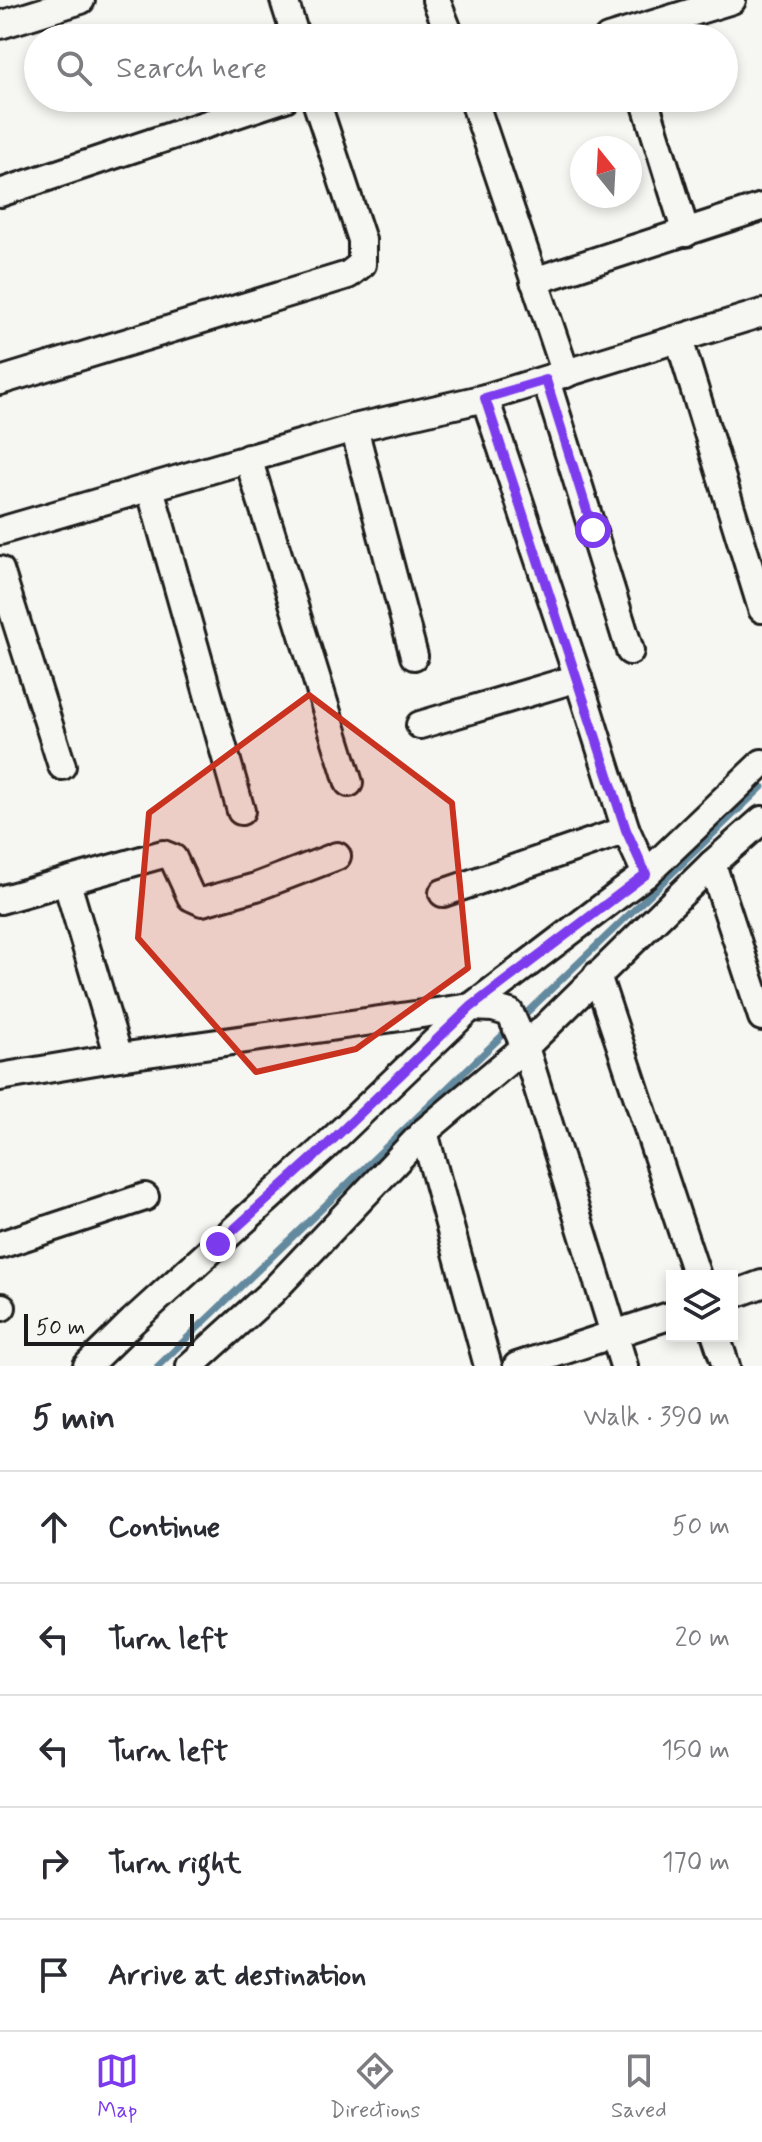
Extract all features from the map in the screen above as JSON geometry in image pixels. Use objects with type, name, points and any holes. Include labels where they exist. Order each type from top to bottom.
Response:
[{"type":"street","points":[[0,25],[81,0]]},
{"type":"street","points":[[284,0],[292,24]]},
{"type":"street","points":[[436,0],[445,24]]},
{"type":"street","points":[[654,24],[718,2]]},
{"type":"street","points":[[0,193],[243,112]]},
{"type":"street","points":[[0,381],[348,275],[362,264],[362,240],[320,112]]},
{"type":"street","points":[[478,112],[534,281],[556,377],[630,651]]},
{"type":"street","points":[[648,112],[686,233]]},
{"type":"street","points":[[534,281],[762,207]]},
{"type":"street","points":[[0,531],[354,428],[485,398],[762,313]]},
{"type":"street","points":[[679,339],[762,609]]},
{"type":"street","points":[[485,398],[626,830],[646,874]]},
{"type":"street","points":[[354,428],[414,656]]},
{"type":"street","points":[[248,458],[349,783]]},
{"type":"street","points":[[150,488],[241,811]]},
{"type":"street","points":[[0,570],[62,766]]},
{"type":"street","points":[[420,725],[578,678]]},
{"type":"street","points":[[87,1366],[324,1148],[471,1007],[646,874],[762,763]]},
{"type":"street","points":[[190,1366],[272,1292],[518,1030],[597,975],[762,820]]},
{"type":"street","points":[[443,893],[626,830]]},
{"type":"street","points":[[0,900],[67,883],[156,854],[168,854],[173,858],[191,897],[202,902],[256,887],[337,856]]},
{"type":"street","points":[[712,864],[762,1017]]},
{"type":"street","points":[[67,883],[119,1057]]},
{"type":"street","points":[[597,975],[695,1270]]},
{"type":"street","points":[[0,1077],[471,1007],[493,1008],[518,1030],[624,1366]]},
{"type":"street","points":[[424,1132],[488,1366]]},
{"type":"street","points":[[0,1245],[145,1197]]},
{"type":"street","points":[[738,1293],[762,1284]]},
{"type":"street","points":[[517,1366],[666,1317]]},
{"type":"street","points":[[718,1342],[726,1366]]},
{"type":"highlighted area","points":[[309,695],[452,803],[468,968],[356,1049],[256,1072],[138,938],[149,813]]},
{"type":"waterway","points":[[518,1021],[762,787]]},
{"type":"waterway","points":[[158,1366],[509,1029]]},
{"type":"route","points":[[218,1244],[324,1148],[471,1007],[646,874],[626,830],[485,398],[546,380],[593,530]]}]
